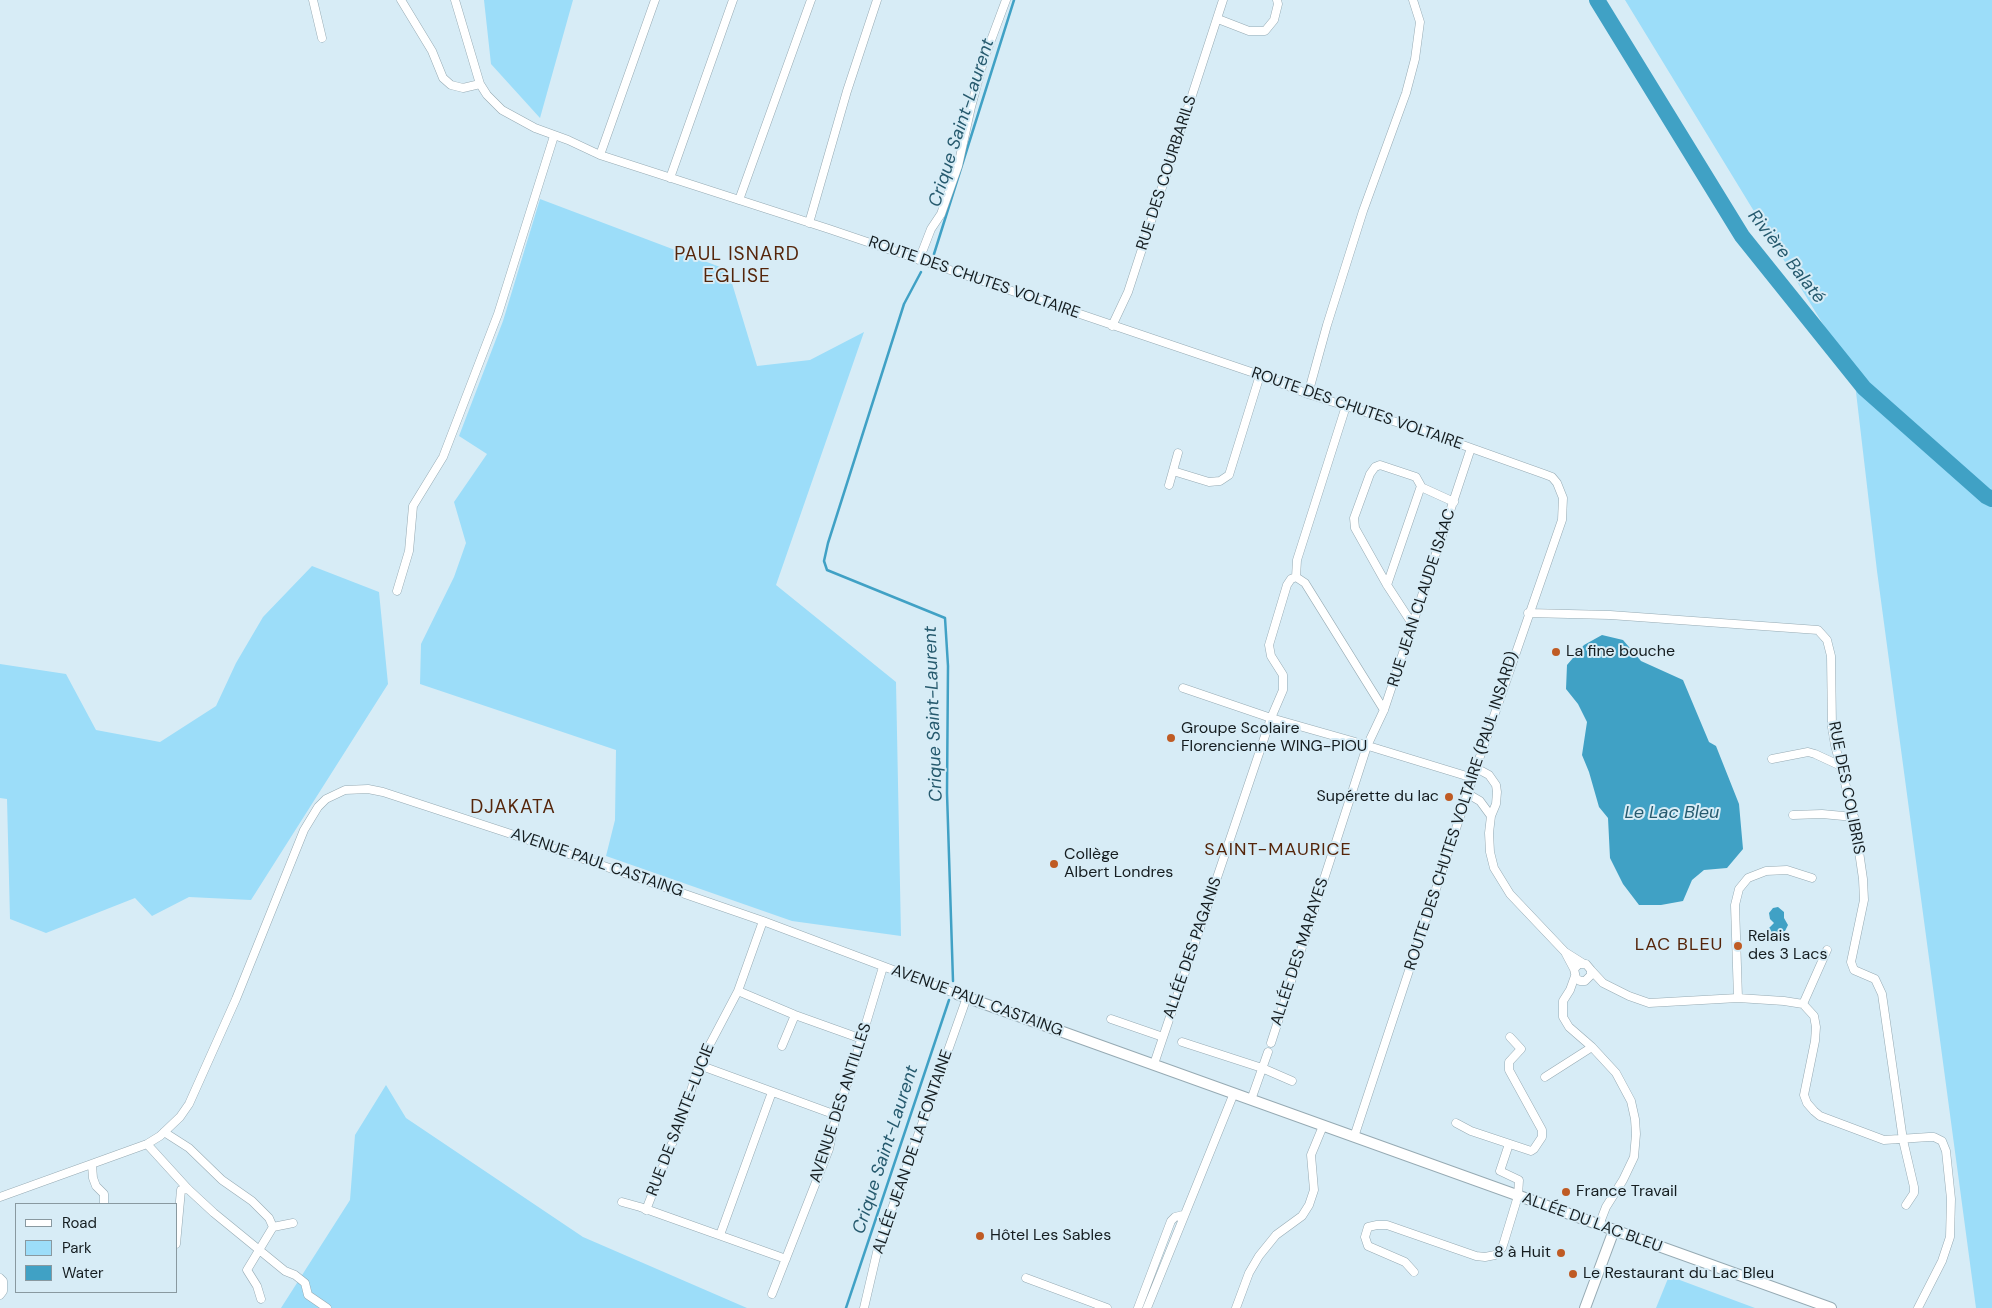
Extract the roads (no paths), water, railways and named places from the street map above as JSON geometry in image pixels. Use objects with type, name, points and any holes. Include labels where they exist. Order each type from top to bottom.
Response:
[{"type":"street","points":[[313,0],[322,38]]},
{"type":"street","points":[[401,0],[432,50],[444,78],[451,85],[463,88],[480,84]]},
{"type":"street","name":"ROUTE DES CHUTES VOLTAIRE","points":[[454,0],[480,84],[495,104],[509,115],[535,128],[568,140],[600,155],[809,222],[1308,394],[1416,428],[1552,477],[1559,486]]},
{"type":"street","points":[[600,155],[655,0]]},
{"type":"street","points":[[670,178],[733,0]]},
{"type":"street","points":[[739,200],[811,0]]},
{"type":"street","points":[[809,222],[877,0]]},
{"type":"street","points":[[919,260],[931,229],[941,214],[958,166],[984,59],[1006,0]]},
{"type":"street","name":"RUE DES COURBARILS","points":[[1112,326],[1128,292],[1223,0]]},
{"type":"street","points":[[1218,18],[1249,31],[1265,31],[1274,20],[1278,4],[1276,0]]},
{"type":"street","points":[[1308,394],[1327,325],[1361,217],[1406,93],[1415,59],[1420,22],[1412,0]]},
{"type":"street","points":[[397,591],[409,551],[412,506],[443,458],[498,314],[554,136]]},
{"type":"street","points":[[1173,471],[1209,482],[1220,481],[1228,475],[1260,376]]},
{"type":"street","points":[[1346,406],[1297,560],[1296,577],[1305,584],[1384,710]]},
{"type":"street","name":"RUE JEAN CLAUDE ISAAC","points":[[1367,746],[1384,710],[1471,448]]},
{"type":"street","points":[[1169,485],[1178,453]]},
{"type":"street","points":[[1387,585],[1420,488],[1420,482],[1416,477],[1378,466],[1370,474],[1354,518],[1356,531],[1387,585],[1413,625]]},
{"type":"street","name":"ROUTE DES CHUTES VOLTAIRE (PAUL INSARD)","points":[[1354,1137],[1528,613],[1562,520],[1563,498],[1559,486]]},
{"type":"street","points":[[1420,488],[1454,502]]},
{"type":"street","name":"ALLÉE DES PAGANIS","points":[[1154,1064],[1271,718],[1283,690],[1284,678],[1271,656],[1269,644],[1288,585],[1296,577]]},
{"type":"street","name":"RUE DES COLIBRIS","points":[[1528,613],[1610,615],[1818,630],[1828,640],[1830,647],[1832,727],[1854,817],[1864,892],[1851,962],[1854,970],[1875,978],[1882,994],[1903,1140],[1914,1193],[1906,1205]]},
{"type":"street","points":[[1183,688],[1271,718],[1473,778]]},
{"type":"street","name":"ALLÉE DES MARAYES","points":[[1271,1044],[1367,746]]},
{"type":"street","points":[[1772,759],[1808,752],[1841,766]]},
{"type":"street","points":[[1476,768],[1489,775],[1496,786],[1496,804],[1491,816],[1489,833],[1490,852],[1494,868],[1510,894],[1565,952],[1588,966],[1603,983]]},
{"type":"street","name":"AVENUE PAUL CASTAING","points":[[0,1197],[147,1144],[180,1117],[189,1104],[236,999],[304,830],[318,807],[326,799],[345,790],[368,789],[400,797],[639,877],[1354,1137]]},
{"type":"street","points":[[1468,794],[1480,801],[1491,816]]},
{"type":"street","points":[[1794,815],[1822,814],[1854,817]]},
{"type":"street","points":[[1738,998],[1735,904],[1738,889],[1748,878],[1766,871],[1786,870],[1812,878]]},
{"type":"street","name":"RUE DE SAINTE-LUCIE","points":[[646,1210],[684,1113],[699,1065],[738,991],[763,921]]},
{"type":"street","points":[[1803,1004],[1827,950]]},
{"type":"street","points":[[1565,952],[1578,980],[1603,983],[1629,996],[1649,1002],[1738,998],[1803,1004],[1814,1016],[1816,1027],[1815,1041],[1805,1088],[1806,1103],[1820,1116],[1875,1138],[1903,1140],[1934,1137],[1942,1141],[1946,1151],[1952,1216],[1948,1248],[1918,1308]]},
{"type":"street","points":[[1584,964],[1579,964],[1575,972],[1570,990],[1562,1006],[1563,1017],[1569,1027],[1592,1047],[1616,1073],[1625,1087],[1631,1101],[1636,1134],[1632,1162],[1606,1206],[1598,1224]]},
{"type":"street","name":"AVENUE DES ANTILLES","points":[[772,1294],[829,1149],[836,1115],[862,1039],[883,967]]},
{"type":"street","points":[[1570,990],[1591,976],[1592,970]]},
{"type":"street","points":[[738,991],[795,1015],[862,1039]]},
{"type":"street","name":"ALLÉE JEAN DE LA FONTAINE","points":[[864,1308],[880,1243],[962,995]]},
{"type":"street","points":[[782,1046],[795,1015]]},
{"type":"street","points":[[1111,1019],[1164,1036]]},
{"type":"street","points":[[1456,1123],[1471,1131],[1531,1151],[1542,1138],[1542,1130],[1508,1070],[1509,1062],[1521,1049],[1510,1037]]},
{"type":"street","points":[[1182,1042],[1262,1068],[1292,1081]]},
{"type":"street","points":[[1545,1077],[1592,1047]]},
{"type":"street","points":[[1251,1100],[1268,1052]]},
{"type":"street","points":[[699,1065],[836,1115]]},
{"type":"street","points":[[720,1235],[772,1092]]},
{"type":"street","points":[[1147,1308],[1183,1215],[1234,1093]]},
{"type":"street","points":[[1236,1308],[1249,1273],[1258,1256],[1270,1241],[1302,1216],[1309,1205],[1314,1190],[1311,1156],[1323,1126]]},
{"type":"street","points":[[164,1132],[189,1148],[222,1180],[252,1201],[269,1218],[273,1227]]},
{"type":"street","name":"ALLÉE DU LAC BLEU","points":[[1354,1137],[1830,1308]]},
{"type":"street","points":[[147,1144],[188,1189],[214,1213],[285,1271],[300,1279],[305,1284],[308,1295],[327,1308]]},
{"type":"street","points":[[1414,1272],[1406,1262],[1368,1246],[1365,1237],[1368,1227],[1386,1225],[1476,1256],[1490,1257],[1502,1248],[1518,1196],[1519,1180],[1500,1171],[1509,1144]]},
{"type":"street","points":[[92,1165],[93,1178],[96,1186],[104,1194],[104,1203]]},
{"type":"street","points":[[178,1222],[181,1190],[188,1189]]},
{"type":"street","points":[[622,1202],[786,1259]]},
{"type":"street","points":[[1138,1308],[1171,1221],[1175,1217],[1183,1215]]},
{"type":"street","points":[[261,1299],[257,1286],[247,1270],[273,1227],[293,1223]]},
{"type":"street","points":[[1585,1308],[1614,1230]]},
{"type":"street","points":[[0,1278],[3,1281],[3,1291],[0,1295]]},
{"type":"street","points":[[1026,1278],[1107,1308]]},
{"type":"water","name":"Le Lac Bleu","points":[[1602,635],[1623,640],[1641,661],[1683,680],[1709,742],[1716,746],[1739,804],[1743,849],[1727,868],[1704,870],[1692,880],[1683,901],[1661,905],[1639,905],[1623,884],[1610,858],[1608,818],[1599,807],[1582,755],[1587,722],[1578,704],[1566,689],[1567,665],[1584,645]]},
{"type":"water","points":[[1778,907],[1784,912],[1784,918],[1788,925],[1785,931],[1773,934],[1769,928],[1774,923],[1770,919],[1769,913],[1773,908]]},
{"type":"waterway","name":"Crique Saint-Laurent","points":[[934,254],[1014,0]]},
{"type":"waterway","name":"Rivière Balaté","points":[[1597,0],[1742,236],[1864,388],[1986,496],[1992,499]]},
{"type":"waterway","name":"Crique Saint-Laurent","points":[[921,272],[904,304],[828,543],[824,561],[827,570],[945,618],[948,666],[947,793],[953,981]]},
{"type":"waterway","name":"Crique Saint-Laurent","points":[[846,1308],[949,1000]]},
{"type":"place","name":"La fine bouche","points":[[1556,652]]},
{"type":"place","name":"Groupe Scolaire Florencienne WING-PIOU","points":[[1171,738]]},
{"type":"place","name":"Supérette du lac","points":[[1449,797]]},
{"type":"place","name":"Collège Albert Londres","points":[[1054,864]]},
{"type":"place","name":"Relais des 3 Lacs","points":[[1738,946]]},
{"type":"place","name":"France Travail","points":[[1566,1192]]},
{"type":"place","name":"Hôtel Les Sables","points":[[980,1236]]},
{"type":"place","name":"8 à Huit","points":[[1561,1253]]},
{"type":"place","name":"Le Restaurant du Lac Bleu","points":[[1573,1274]]},
{"type":"district","name":"PAUL ISNARD EGLISE","points":[[737,266]]},
{"type":"district","name":"DJAKATA","points":[[513,808]]},
{"type":"district","name":"SAINT-MAURICE","points":[[1278,850]]},
{"type":"district","name":"LAC BLEU","points":[[1679,945]]}]
